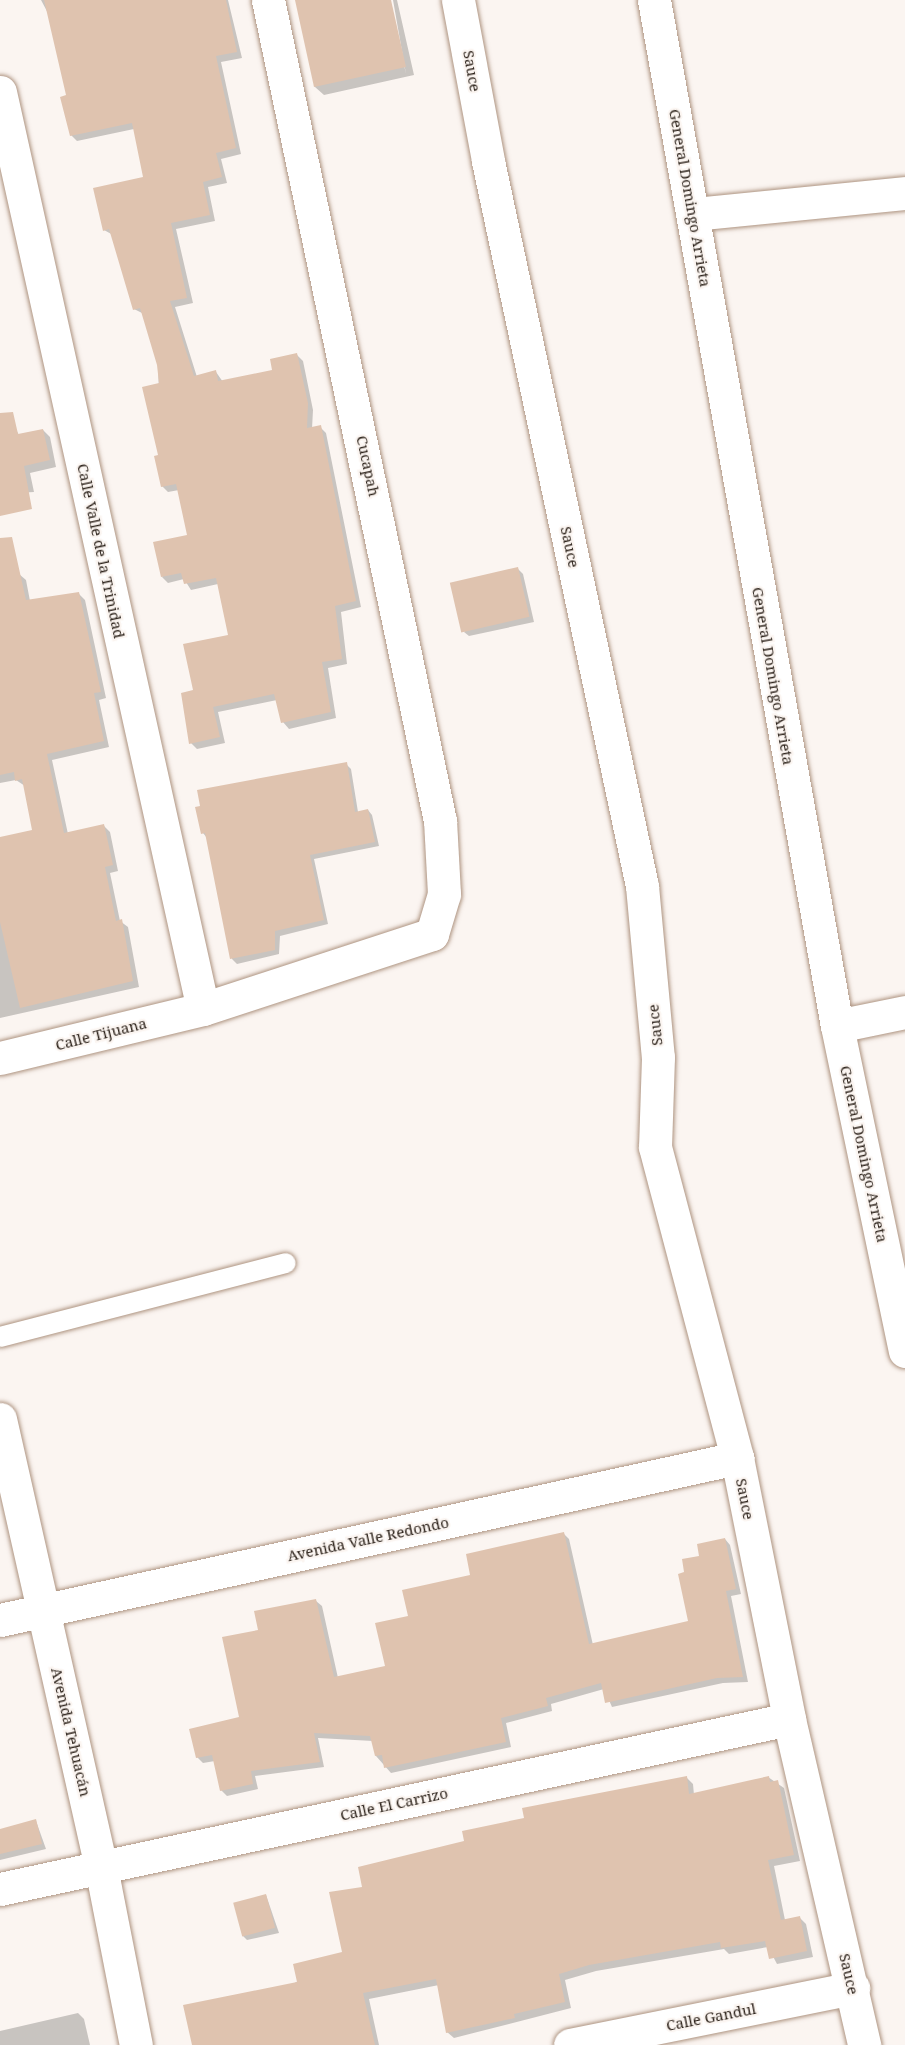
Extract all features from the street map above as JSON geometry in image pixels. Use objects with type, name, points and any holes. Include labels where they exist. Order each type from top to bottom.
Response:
[{"type":"street","name":"Cucapah","points":[[268,0],[440,821],[444,894],[432,934]]},
{"type":"street","name":"Sauce","points":[[458,0],[488,161],[642,886],[658,1057],[655,1147],[737,1458],[789,1719],[853,1988],[864,2045]]},
{"type":"street","name":"General Domingo Arrieta","points":[[654,0],[694,214],[738,483],[837,1026],[905,1351]]},
{"type":"street","name":"Calle Valle de la Trinidad","points":[[0,92],[203,1009]]},
{"type":"street","points":[[694,214],[905,193]]},
{"type":"street","name":"Calle Tijuana","points":[[0,1058],[203,1009],[432,934]]},
{"type":"street","points":[[837,1026],[905,1012]]},
{"type":"street","points":[[883,1244],[905,1271]]},
{"type":"street","name":"Avenida Tehuacán","points":[[0,1419],[101,1867],[136,2045]]},
{"type":"street","name":"Avenida Valle Redondo","points":[[0,1620],[737,1458]]},
{"type":"street","name":"Calle El Carrizo","points":[[0,1889],[789,1719]]},
{"type":"street","name":"Calle Gandul","points":[[570,2045],[853,1988]]},
{"type":"lane","points":[[0,1337],[286,1263]]},
{"type":"building","points":[[44,0],[226,0],[237,52],[216,56],[236,148],[216,153],[222,177],[203,182],[210,215],[171,223],[187,298],[170,301],[194,376],[216,370],[218,381],[272,370],[270,359],[297,353],[308,403],[307,428],[321,425],[356,601],[335,606],[342,659],[322,662],[331,712],[281,723],[274,694],[213,707],[220,737],[189,744],[181,693],[193,690],[183,644],[228,635],[216,578],[184,584],[181,573],[161,577],[153,542],[187,535],[176,484],[161,487],[154,456],[158,455],[142,387],[159,383],[157,365],[140,308],[133,310],[109,229],[103,231],[93,188],[143,177],[132,123],[70,136],[60,97],[66,95]]},
{"type":"building","points":[[295,0],[391,0],[406,67],[314,87]]},
{"type":"building","points":[[13,412],[18,434],[43,429],[50,460],[24,466],[32,509],[0,516],[0,413]]},
{"type":"building","points":[[12,537],[26,600],[79,592],[101,692],[94,693],[104,741],[47,754],[64,833],[104,824],[113,865],[105,867],[116,921],[122,919],[133,981],[20,1008],[0,922],[0,837],[32,830],[22,779],[15,781],[14,772],[0,775],[0,538]]},
{"type":"building","points":[[518,567],[529,617],[461,632],[450,583]]},
{"type":"building","points":[[347,762],[355,812],[368,809],[375,842],[310,855],[324,920],[275,931],[275,950],[230,959],[205,833],[201,834],[195,807],[200,806],[197,790]]},
{"type":"building","points":[[564,1532],[589,1644],[688,1621],[678,1574],[684,1572],[682,1559],[699,1556],[697,1544],[725,1538],[736,1589],[726,1591],[743,1677],[717,1678],[605,1703],[601,1683],[546,1698],[548,1706],[501,1718],[506,1742],[384,1768],[382,1755],[375,1756],[370,1736],[314,1733],[320,1762],[251,1771],[253,1784],[220,1791],[212,1755],[196,1758],[189,1729],[239,1717],[222,1637],[258,1630],[254,1611],[316,1599],[334,1677],[385,1666],[375,1623],[408,1616],[402,1590],[470,1575],[466,1554]]},
{"type":"building","points":[[687,1776],[689,1794],[769,1776],[770,1782],[778,1780],[794,1855],[768,1860],[781,1920],[800,1916],[807,1951],[769,1959],[765,1941],[721,1948],[720,1942],[589,1965],[559,1974],[565,2002],[514,2014],[515,2018],[446,2033],[436,1979],[363,1993],[375,2045],[192,2045],[183,2005],[297,1982],[293,1964],[342,1952],[329,1892],[362,1887],[358,1867],[464,1841],[462,1831],[524,1818],[522,1808]]},
{"type":"building","points":[[36,1819],[42,1844],[0,1854],[0,1829]]},
{"type":"building","points":[[266,1894],[275,1928],[242,1937],[233,1903]]}]
